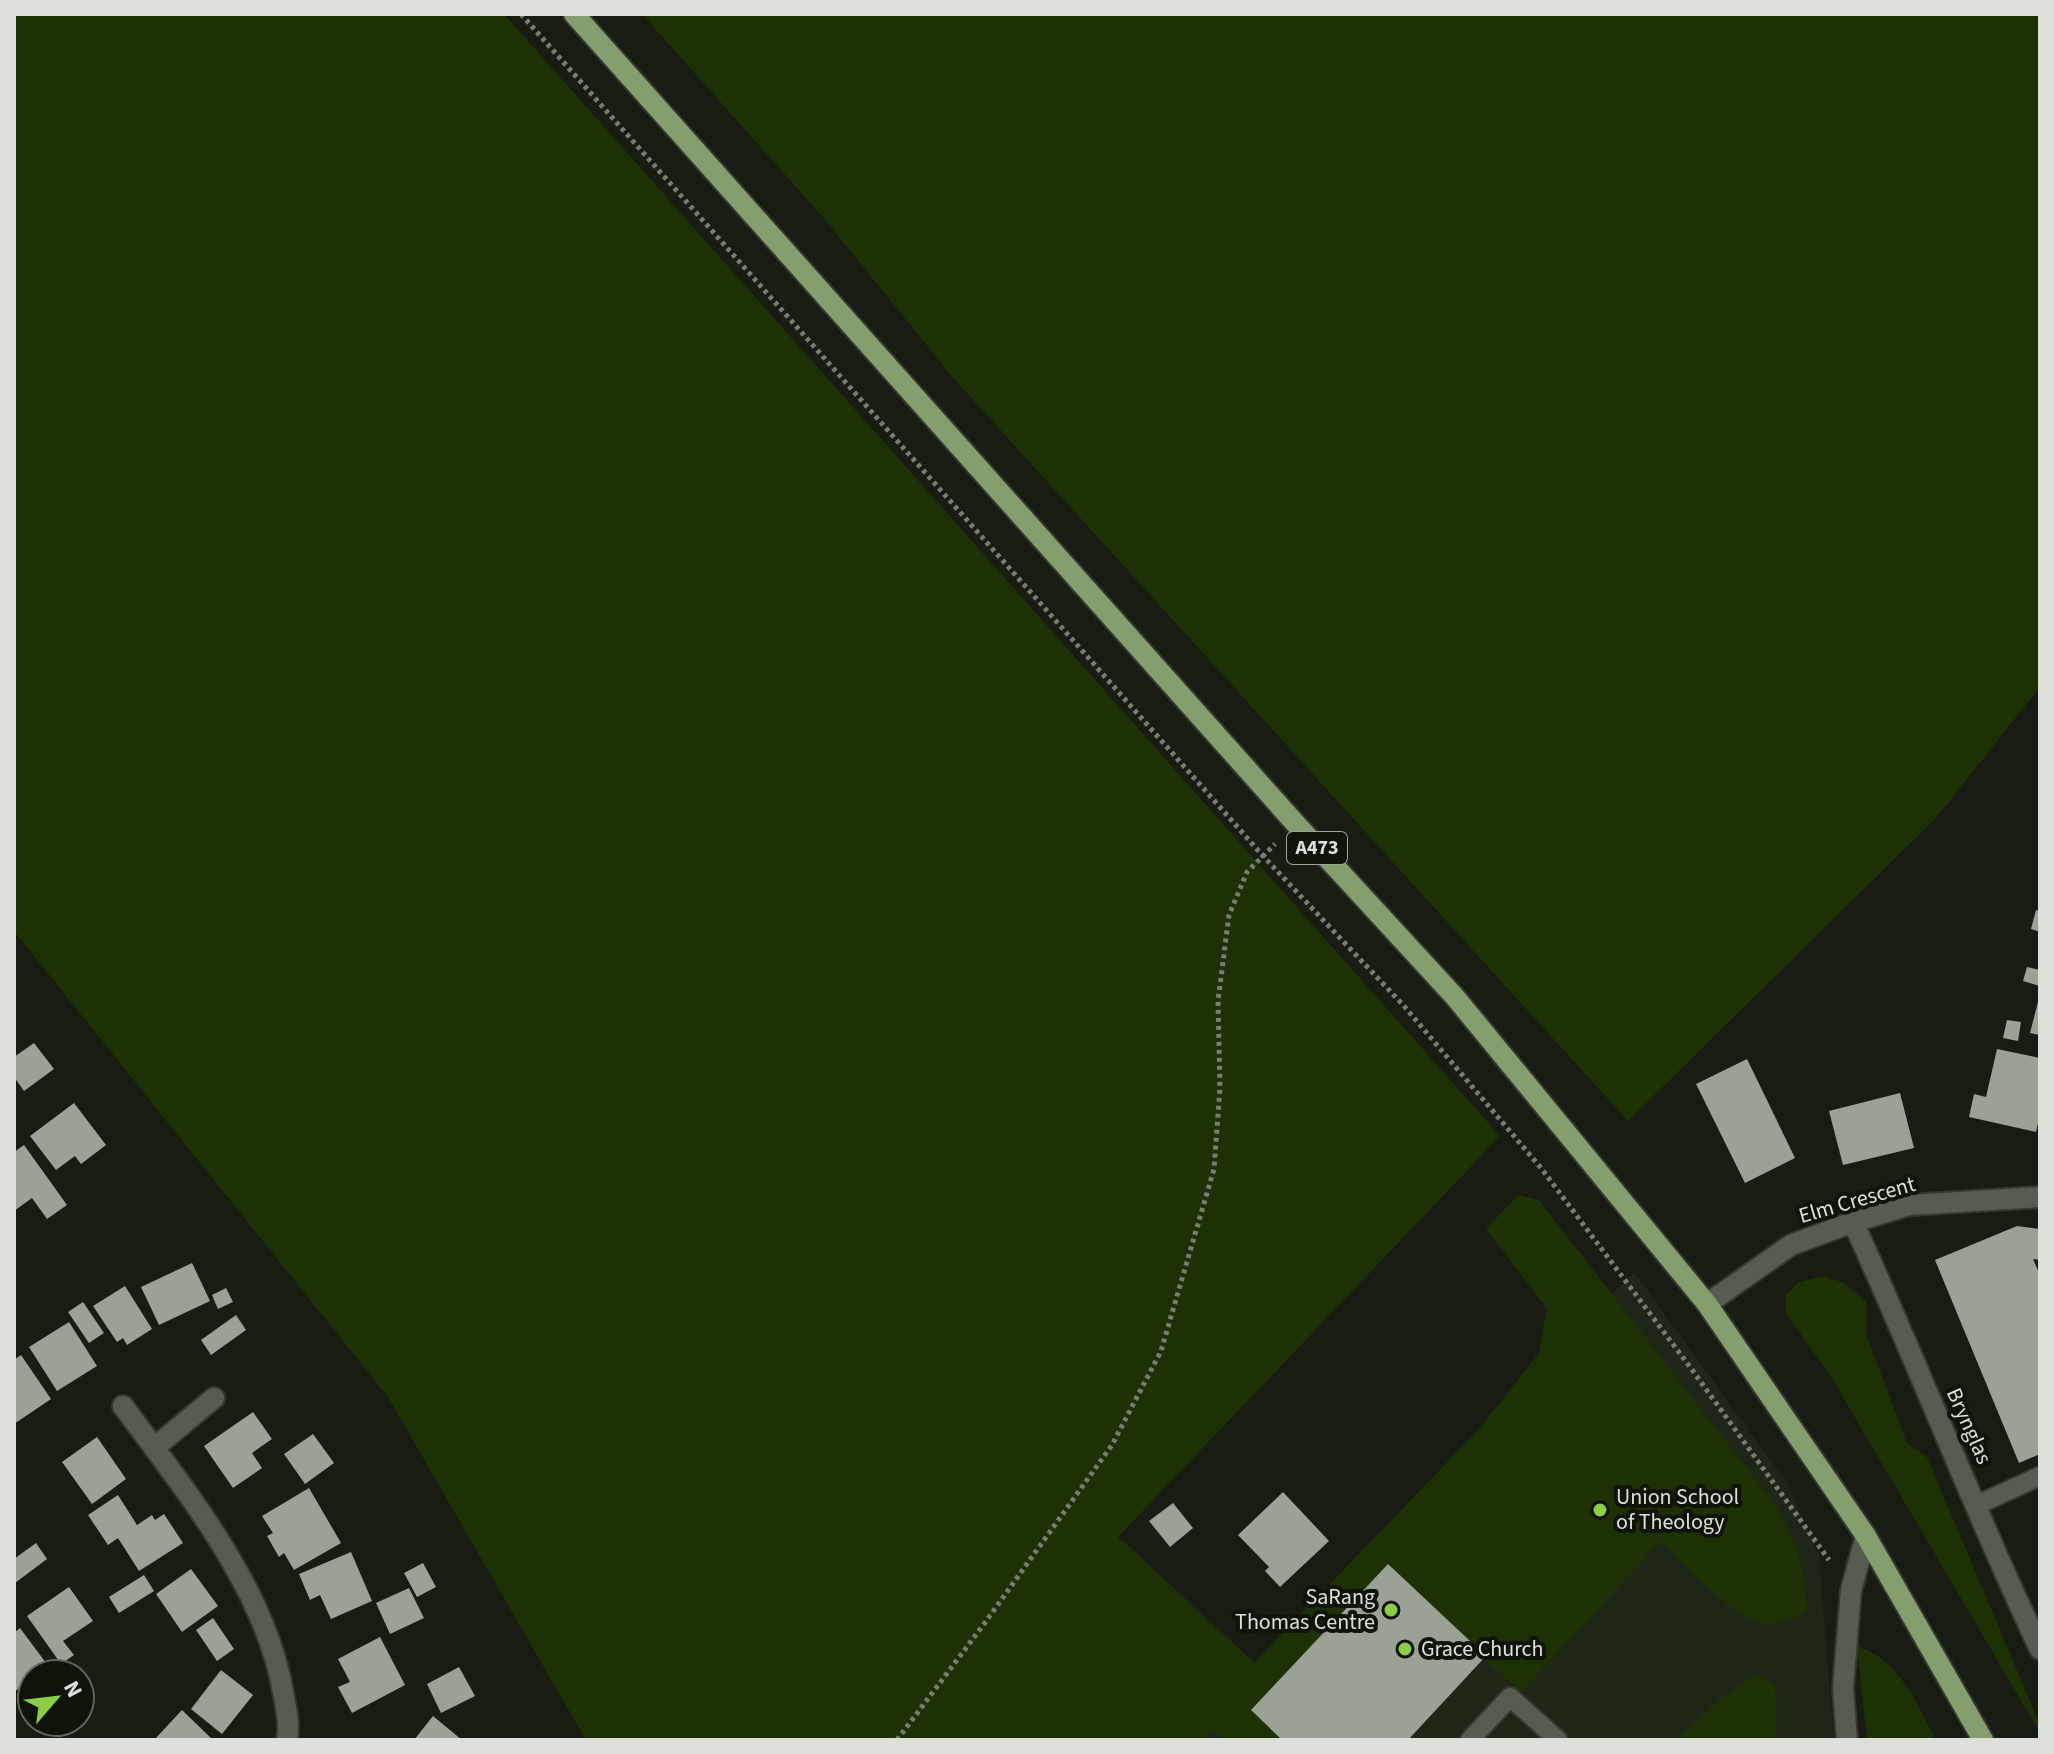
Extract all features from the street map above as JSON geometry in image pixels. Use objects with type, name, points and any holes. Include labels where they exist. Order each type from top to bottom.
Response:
[{"type":"main road","name":"A473","points":[[574,14],[1295,823],[1455,997],[1707,1304],[1866,1536],[1983,1740]]},
{"type":"street","name":"Elm Crescent","points":[[1707,1304],[1791,1245],[1853,1222],[1910,1205],[2040,1197]]},
{"type":"street","name":"Brynglas","points":[[1853,1222],[1977,1505],[2008,1584],[2040,1649]]},
{"type":"street","points":[[154,1448],[214,1398]]},
{"type":"street","points":[[123,1406],[240,1572],[278,1665],[289,1727],[287,1740]]},
{"type":"street","points":[[1847,1740],[1843,1688],[1851,1590],[1866,1536]]},
{"type":"lane","points":[[1977,1505],[2040,1476]]},
{"type":"lane","points":[[1470,1740],[1510,1697],[1558,1740]]},
{"type":"path","points":[[521,14],[1263,856],[1404,1006],[1541,1168],[1851,1590]]},
{"type":"path","points":[[897,1740],[1112,1445],[1161,1351],[1214,1169],[1220,1088],[1218,1001],[1229,915],[1247,872],[1295,823]]},
{"type":"shaded area","name":"Union School of Theology","points":[[1634,1272],[1787,1483],[1819,1556],[1834,1740],[951,1740],[1125,1542],[1255,1663]]},
{"type":"green space","points":[[14,14],[504,14],[1500,1136],[1118,1537],[1254,1663],[1480,1428],[1539,1353],[1547,1308],[1486,1229],[1518,1195],[1539,1200],[1777,1507],[1800,1558],[1807,1613],[1770,1624],[1746,1617],[1707,1587],[1661,1541],[1521,1692],[1481,1656],[1403,1740],[1224,1740],[1214,1730],[1203,1740],[586,1740],[388,1397],[14,931]]},
{"type":"green space","points":[[642,14],[2040,14],[2040,687],[1936,818],[1628,1121],[955,380],[822,216]]},
{"type":"green space","points":[[1822,1276],[1845,1283],[1866,1302],[1867,1337],[1907,1443],[1927,1457],[2040,1725],[2040,1733],[1833,1380],[1786,1313],[1786,1295],[1799,1282]]},
{"type":"green space","points":[[1857,1646],[1885,1661],[1896,1672],[1936,1740],[1867,1740]]},
{"type":"green space","points":[[1756,1675],[1775,1684],[1776,1740],[1678,1740],[1721,1698]]},
{"type":"building","points":[[2036,910],[2040,911],[2040,932],[2031,929]]},
{"type":"building","points":[[2027,967],[2040,970],[2040,986],[2023,981]]},
{"type":"building","points":[[2040,999],[2040,1035],[2030,1033]]},
{"type":"building","points":[[2007,1020],[2021,1022],[2018,1041],[2003,1038]]},
{"type":"building","points":[[34,1043],[54,1069],[24,1091],[14,1077],[14,1057]]},
{"type":"building","points":[[1997,1049],[2040,1058],[2040,1114],[2036,1132],[1969,1117],[1974,1094],[1986,1097]]},
{"type":"building","points":[[1747,1059],[1795,1158],[1745,1183],[1696,1084]]},
{"type":"building","points":[[1900,1093],[1914,1148],[1843,1165],[1829,1111]]},
{"type":"building","points":[[74,1103],[106,1145],[81,1164],[75,1156],[56,1170],[30,1136]]},
{"type":"building","points":[[24,1145],[67,1205],[47,1219],[32,1198],[14,1211],[14,1152]]},
{"type":"building","points":[[2017,1226],[2040,1229],[2040,1260],[2033,1259],[2040,1275],[2040,1454],[2019,1463],[1935,1260]]},
{"type":"building","points":[[192,1263],[210,1301],[159,1325],[141,1287]]},
{"type":"building","points":[[125,1286],[152,1329],[127,1345],[123,1338],[117,1342],[93,1306]]},
{"type":"building","points":[[226,1288],[233,1302],[218,1309],[212,1295]]},
{"type":"building","points":[[83,1302],[104,1333],[89,1343],[68,1312]]},
{"type":"building","points":[[236,1315],[246,1330],[211,1355],[201,1340]]},
{"type":"building","points":[[69,1322],[97,1366],[57,1391],[29,1347]]},
{"type":"building","points":[[21,1355],[51,1399],[14,1424],[14,1360]]},
{"type":"building","points":[[253,1412],[272,1439],[252,1453],[262,1468],[233,1488],[204,1446]]},
{"type":"building","points":[[313,1434],[334,1463],[305,1484],[284,1454]]},
{"type":"building","points":[[97,1437],[126,1479],[92,1504],[62,1462]]},
{"type":"building","points":[[309,1488],[341,1543],[294,1570],[284,1553],[279,1557],[267,1536],[273,1533],[262,1516]]},
{"type":"building","points":[[1283,1492],[1329,1541],[1280,1587],[1265,1571],[1269,1567],[1238,1535]]},
{"type":"building","points":[[118,1495],[137,1525],[152,1515],[155,1520],[164,1514],[183,1543],[139,1571],[118,1538],[108,1545],[88,1515]]},
{"type":"building","points":[[1173,1503],[1193,1528],[1170,1547],[1149,1521]]},
{"type":"building","points":[[36,1543],[47,1559],[15,1583],[14,1559]]},
{"type":"building","points":[[351,1552],[372,1601],[331,1619],[320,1595],[310,1600],[299,1574]]},
{"type":"building","points":[[423,1563],[436,1587],[417,1597],[404,1573]]},
{"type":"building","name":"SaRang Thomas Centre","points":[[1388,1564],[1486,1656],[1408,1740],[1282,1740],[1251,1710]]},
{"type":"building","points":[[191,1569],[218,1606],[182,1632],[156,1594]]},
{"type":"building","points":[[144,1575],[154,1591],[119,1613],[109,1597]]},
{"type":"building","points":[[69,1587],[93,1621],[63,1641],[74,1655],[57,1658],[27,1616]]},
{"type":"building","points":[[409,1588],[424,1618],[390,1634],[376,1603]]},
{"type":"building","points":[[213,1618],[234,1649],[217,1661],[196,1630]]},
{"type":"building","points":[[20,1628],[42,1658],[16,1658],[14,1692],[14,1633]]},
{"type":"building","points":[[380,1637],[405,1685],[352,1713],[338,1687],[350,1682],[338,1659]]},
{"type":"building","points":[[459,1667],[475,1696],[441,1713],[427,1684]]},
{"type":"building","points":[[221,1670],[253,1695],[222,1734],[191,1709]]},
{"type":"building","points":[[182,1710],[213,1740],[154,1740]]},
{"type":"building","points":[[433,1716],[462,1740],[414,1740]]},
{"type":"place","name":"Union School of Theology","points":[[1600,1510]]},
{"type":"place","name":"SaRang Thomas Centre","points":[[1391,1610]]},
{"type":"place","name":"Grace Church","points":[[1405,1649]]}]
